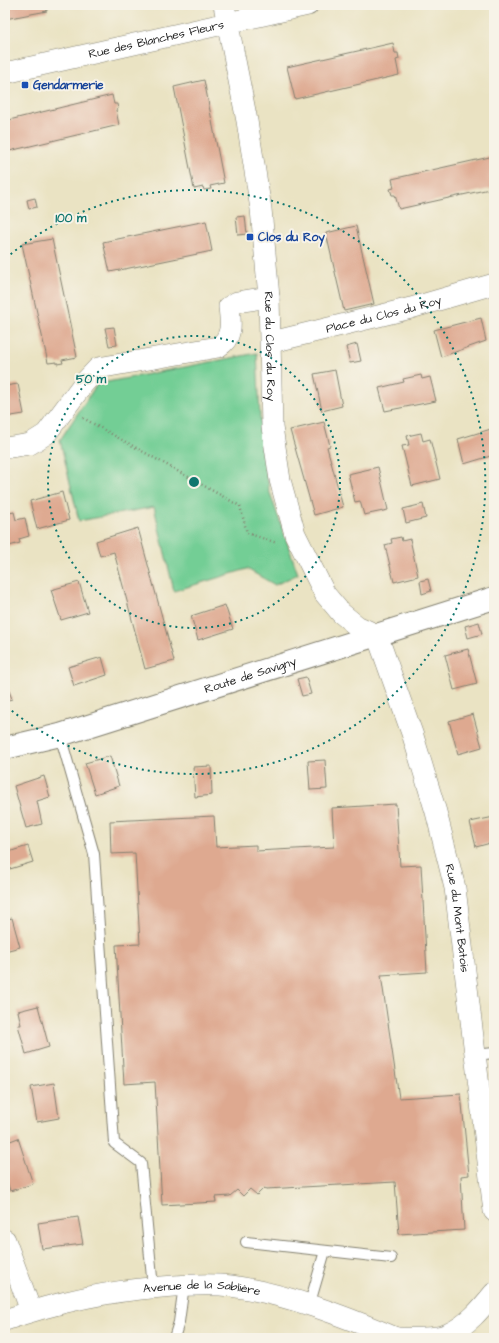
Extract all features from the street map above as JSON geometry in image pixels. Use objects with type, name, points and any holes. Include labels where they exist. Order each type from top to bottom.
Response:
[{"type":"main road","name":"Route de Savigny","points":[[5,748],[60,735],[494,598]]},
{"type":"street","name":"Rue des Blanches Fleurs","points":[[5,73],[226,14],[308,5]]},
{"type":"street","name":"Rue du Clos du Roy","points":[[226,14],[249,134],[261,209],[270,297],[272,342],[272,428],[280,480],[295,534],[330,599],[342,613],[357,626],[377,635]]},
{"type":"street","name":"Place du Clos du Roy","points":[[272,342],[411,308],[494,284]]},
{"type":"street","points":[[5,448],[30,444],[46,434],[84,382],[98,368],[218,347],[225,343],[230,332],[229,307],[236,302],[270,297]]},
{"type":"street","name":"Rue du Mont Batois","points":[[377,635],[413,736],[436,812],[455,888],[485,1054],[494,1211]]},
{"type":"street","points":[[5,1240],[31,1311]]},
{"type":"street","name":"Avenue de la Sablière","points":[[5,1320],[80,1297],[184,1285],[231,1286],[280,1297],[309,1306],[396,1338]]},
{"type":"street","points":[[396,1338],[424,1338],[447,1334],[473,1318],[494,1293]]},
{"type":"lane","points":[[60,735],[94,854],[114,1143],[141,1163],[153,1288]]},
{"type":"lane","points":[[246,1242],[391,1258]]},
{"type":"lane","points":[[309,1306],[324,1251]]},
{"type":"lane","points":[[174,1338],[179,1322],[184,1285]]},
{"type":"path","points":[[66,408],[240,506],[247,533],[283,545]]},
{"type":"green space","points":[[257,353],[260,417],[269,490],[298,574],[275,585],[247,569],[174,591],[154,507],[79,521],[60,440],[97,384]]},
{"type":"building","points":[[5,5],[46,5],[47,11],[5,19]]},
{"type":"building","points":[[393,43],[395,53],[398,53],[399,59],[396,60],[399,75],[295,99],[287,67]]},
{"type":"building","points":[[204,80],[224,183],[210,186],[211,189],[204,190],[203,187],[194,189],[174,87]]},
{"type":"building","points":[[112,95],[114,104],[117,104],[118,109],[116,110],[119,125],[5,152],[5,121]]},
{"type":"building","points":[[494,156],[494,188],[399,209],[395,195],[392,195],[390,189],[394,188],[392,179]]},
{"type":"building","points":[[35,198],[37,207],[29,209],[27,200]]},
{"type":"building","points":[[245,216],[247,234],[238,235],[236,217]]},
{"type":"building","points":[[206,221],[212,251],[110,272],[103,242]]},
{"type":"building","points":[[356,226],[374,304],[344,311],[326,233]]},
{"type":"building","points":[[52,239],[77,357],[62,360],[63,363],[57,364],[57,362],[48,363],[22,244]]},
{"type":"building","points":[[481,318],[486,341],[441,357],[434,330]]},
{"type":"building","points":[[114,327],[117,345],[109,346],[105,328]]},
{"type":"building","points":[[357,344],[361,361],[350,363],[346,347]]},
{"type":"building","points":[[335,370],[342,406],[322,411],[314,374]]},
{"type":"building","points":[[421,375],[422,379],[430,377],[436,401],[385,411],[379,388],[404,382],[403,379]]},
{"type":"building","points":[[18,384],[24,414],[5,417],[5,386]]},
{"type":"building","points":[[324,422],[330,446],[327,447],[343,507],[314,515],[290,430]]},
{"type":"building","points":[[491,429],[494,439],[494,455],[464,464],[458,439]]},
{"type":"building","points":[[421,433],[423,441],[430,439],[440,479],[412,486],[402,446],[409,445],[407,436]]},
{"type":"building","points":[[378,467],[388,510],[364,515],[360,501],[355,502],[348,474]]},
{"type":"building","points":[[62,492],[69,520],[37,529],[30,501]]},
{"type":"building","points":[[423,504],[426,518],[406,523],[403,509]]},
{"type":"building","points":[[14,512],[16,520],[25,518],[29,536],[19,539],[20,543],[5,547],[5,514]]},
{"type":"building","points":[[138,528],[174,661],[145,669],[114,552],[100,556],[96,541]]},
{"type":"building","points":[[401,537],[402,541],[410,539],[418,576],[394,582],[385,545],[392,543],[391,539]]},
{"type":"building","points":[[428,579],[431,591],[422,594],[420,581]]},
{"type":"building","points":[[79,582],[88,612],[61,620],[51,590]]},
{"type":"building","points":[[225,605],[233,629],[198,640],[191,616]]},
{"type":"building","points":[[479,622],[482,634],[468,638],[465,626]]},
{"type":"building","points":[[468,649],[477,684],[454,690],[445,655]]},
{"type":"building","points":[[102,657],[107,675],[74,686],[68,667]]},
{"type":"building","points":[[306,677],[311,694],[302,696],[297,679]]},
{"type":"building","points":[[5,680],[12,699],[5,701]]},
{"type":"building","points":[[473,714],[482,747],[458,754],[449,721]]},
{"type":"building","points":[[110,756],[119,786],[95,794],[85,763]]},
{"type":"building","points":[[325,760],[327,789],[310,790],[308,761]]},
{"type":"building","points":[[211,766],[212,795],[195,797],[193,767]]},
{"type":"building","points":[[44,776],[50,797],[37,801],[42,824],[26,828],[14,786]]},
{"type":"building","points":[[396,804],[400,866],[421,865],[427,972],[381,975],[399,1098],[461,1094],[469,1175],[461,1176],[464,1230],[399,1234],[395,1182],[264,1188],[257,1195],[250,1189],[243,1196],[237,1190],[230,1196],[215,1197],[216,1202],[162,1205],[155,1082],[124,1084],[116,945],[140,944],[135,853],[111,854],[110,821],[214,816],[216,847],[256,845],[256,851],[334,847],[332,808]]},
{"type":"building","points":[[494,817],[494,842],[476,847],[470,822]]},
{"type":"building","points":[[28,846],[33,862],[10,869],[5,853]]},
{"type":"building","points":[[12,918],[20,947],[5,951],[5,920]]},
{"type":"building","points":[[38,1006],[49,1047],[26,1054],[18,1025],[21,1025],[18,1011]]},
{"type":"building","points":[[54,1083],[59,1118],[37,1122],[31,1087]]},
{"type":"building","points":[[18,1138],[33,1184],[10,1191],[5,1175],[5,1143]]},
{"type":"building","points":[[78,1217],[83,1244],[42,1249],[38,1223]]},
{"type":"place","name":"Gendarmerie","points":[[25,85]]},
{"type":"place","name":"Clos du Roy","points":[[250,237]]}]
